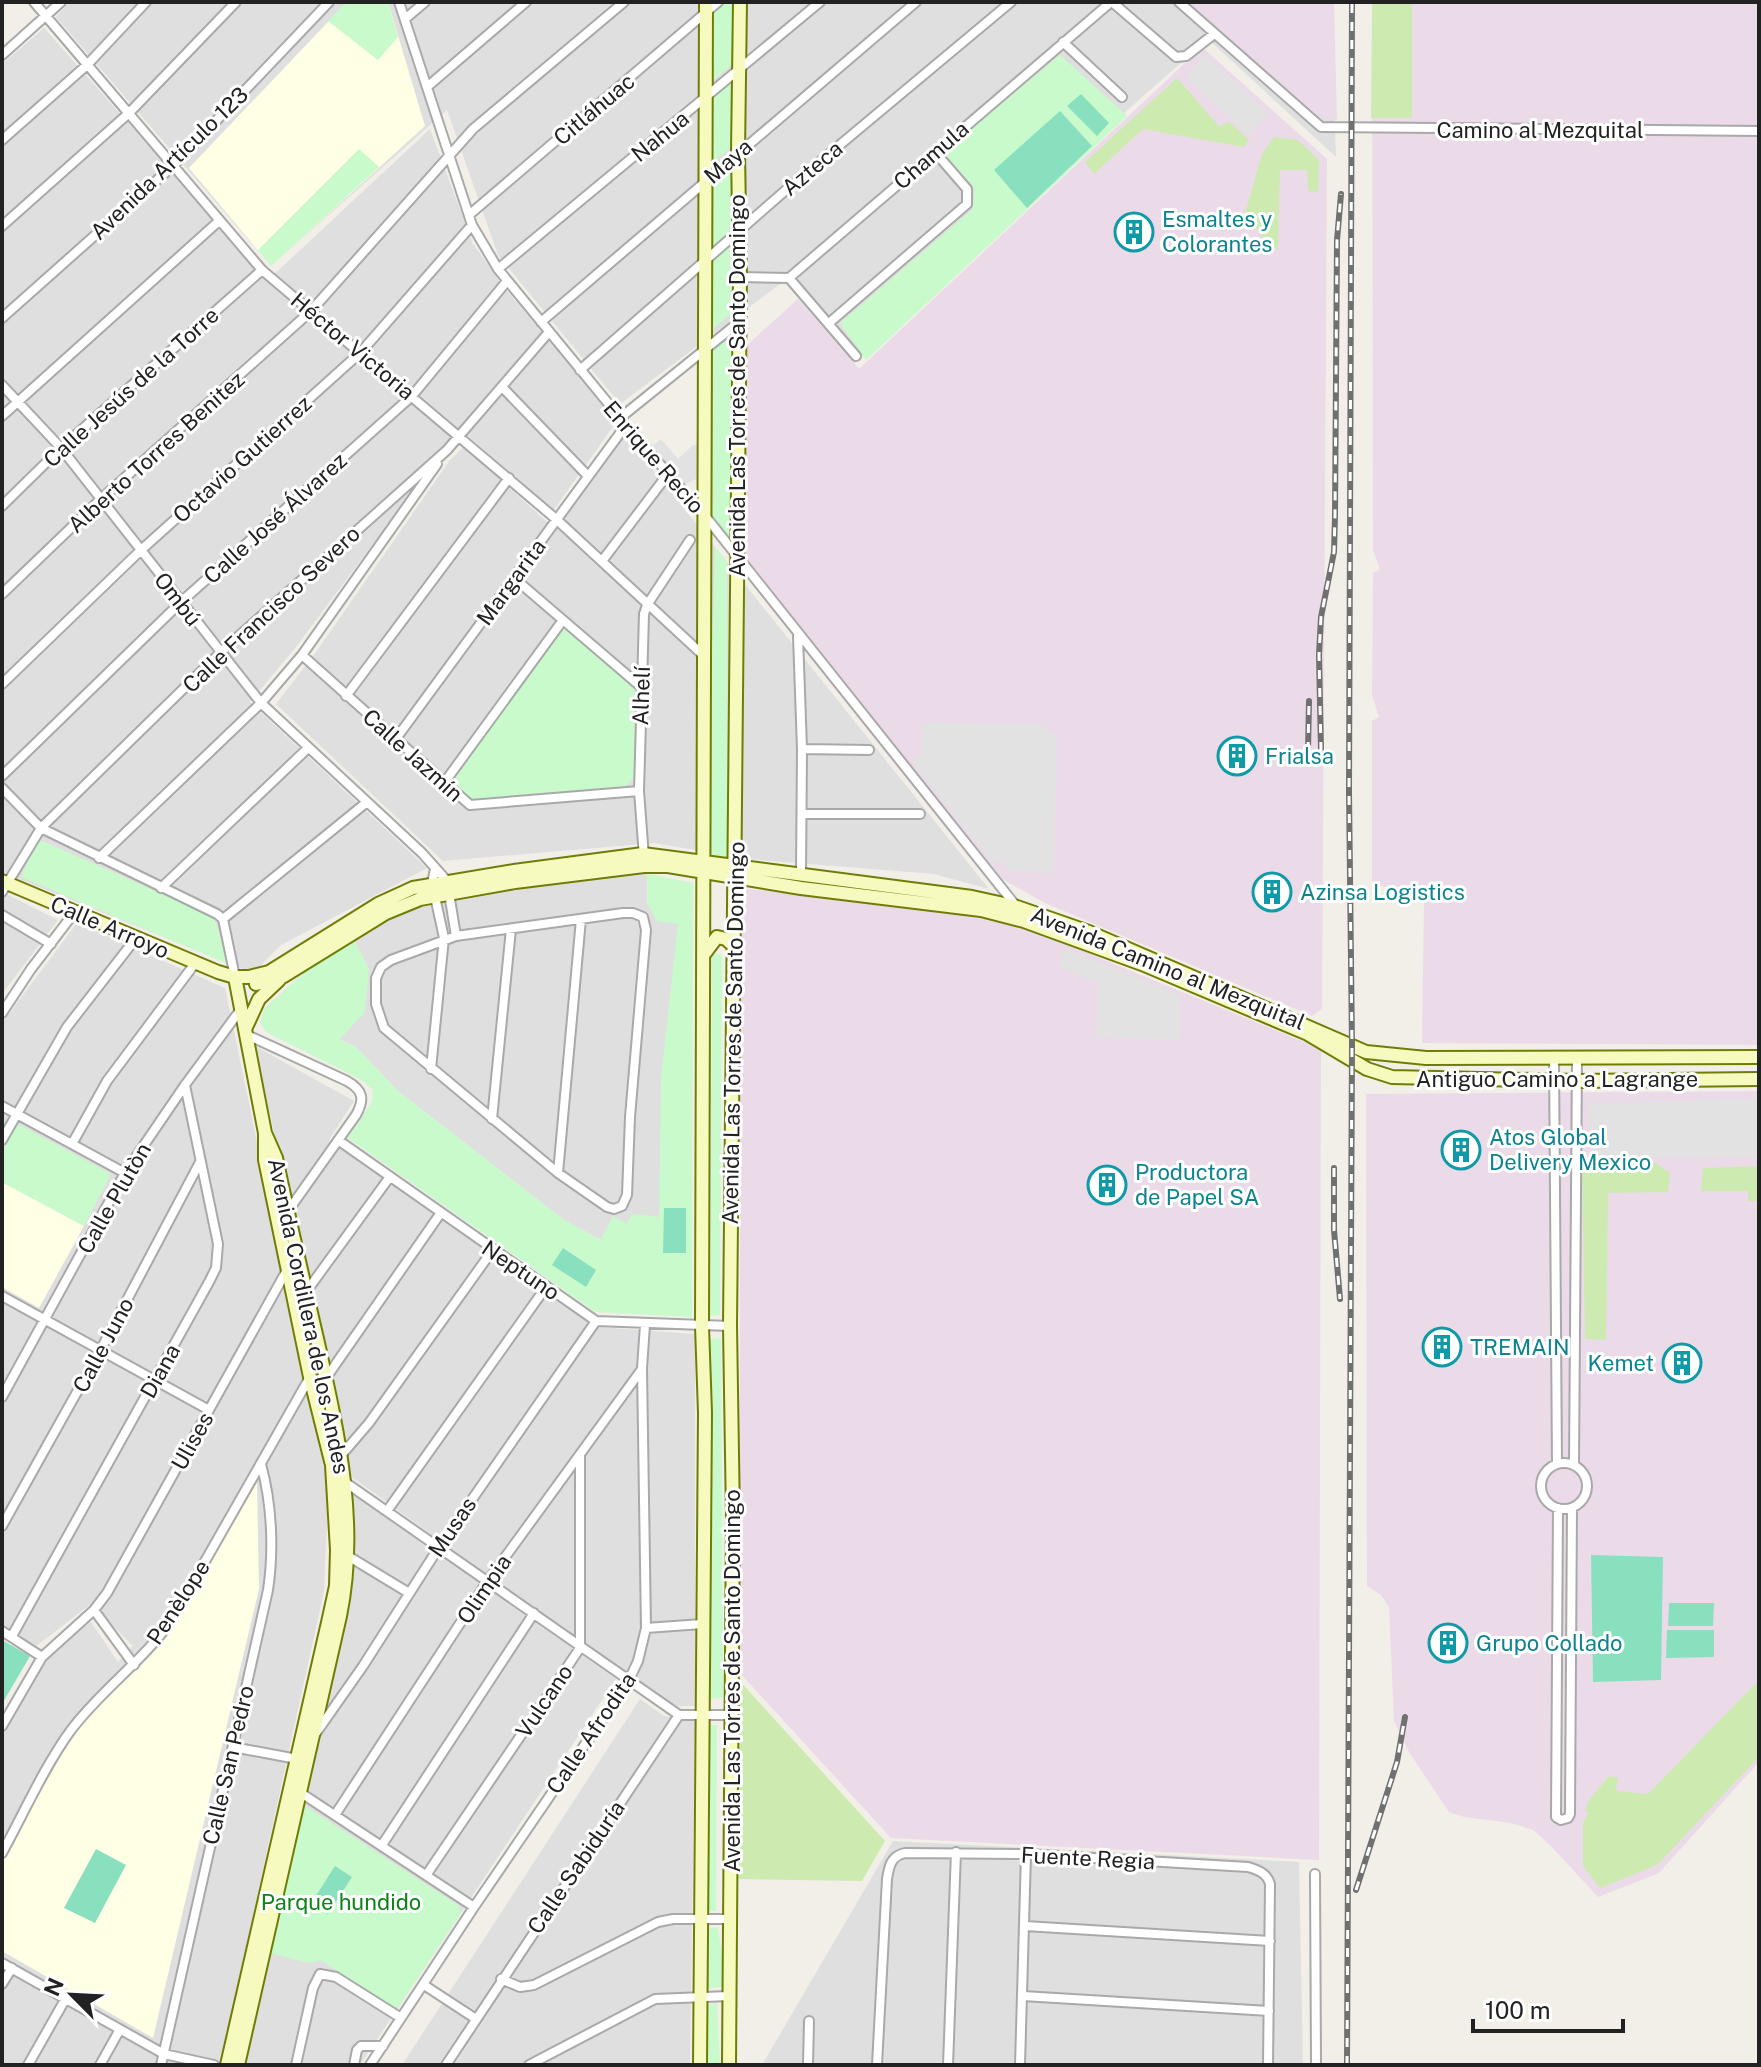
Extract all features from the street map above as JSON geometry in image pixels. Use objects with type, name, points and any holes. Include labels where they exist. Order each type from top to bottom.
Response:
[{"type":"street","name":"Héctor Victoria","points":[[34,2],[262,270],[460,435],[706,658]]},
{"type":"street","points":[[2,55],[61,2]]},
{"type":"street","points":[[2,140],[87,65],[146,2]]},
{"type":"street","points":[[2,226],[129,113],[236,2]]},
{"type":"street","name":"Avenida Artículo 123","points":[[2,318],[174,165],[329,2]]},
{"type":"street","name":"Enrique Recio","points":[[399,2],[472,225],[498,269],[623,422],[706,517],[1017,913]]},
{"type":"street","points":[[405,19],[425,2]]},
{"type":"street","points":[[427,87],[526,2]]},
{"type":"street","name":"Alberto Torres Benitez","points":[[2,594],[101,499],[311,311],[448,154],[480,122],[624,2]]},
{"type":"street","name":"Citláhuac","points":[[469,215],[706,7],[718,2]]},
{"type":"street","name":"Avenida Las Torres de Santo Domingo","points":[[729,2065],[733,1518],[730,1326],[740,2]]},
{"type":"street","name":"Nahua","points":[[498,269],[820,2]]},
{"type":"street","name":"Maya","points":[[541,322],[916,2]]},
{"type":"street","name":"Azteca","points":[[580,370],[787,189],[1011,2]]},
{"type":"street","points":[[1112,2],[1176,57],[1186,56],[1214,34],[1179,2]]},
{"type":"street","name":"Chamula","points":[[789,278],[1112,2]]},
{"type":"street","name":"Avenida Las Torres de Santo Domingo","points":[[700,2065],[705,1413],[702,1326],[706,7]]},
{"type":"street","name":"Camino al Mezquital","points":[[1214,34],[1321,127],[1759,131]]},
{"type":"street","points":[[1063,42],[1122,97]]},
{"type":"street","points":[[829,323],[967,204],[967,189],[935,152]]},
{"type":"street","points":[[2,416],[219,221]]},
{"type":"street","name":"Octavio Gutierrez","points":[[2,684],[140,551],[361,352],[472,225]]},
{"type":"street","name":"Calle Jesús de la Torre","points":[[2,506],[61,448],[262,270]]},
{"type":"street","points":[[740,277],[789,278],[856,356]]},
{"type":"street","name":"Calle José Álvarez","points":[[2,776],[181,602],[412,396],[507,281]]},
{"type":"street","name":"Margarita","points":[[395,740],[588,476],[623,422],[706,347],[739,322]]},
{"type":"street","name":"Calle Francisco Severo","points":[[4,886],[41,828],[220,653],[447,450],[549,332]]},
{"type":"street","name":"Ombú","points":[[2,385],[61,448],[261,703],[422,853],[448,886]]},
{"type":"street","points":[[502,387],[588,476]]},
{"type":"street","points":[[99,858],[261,703],[302,655],[447,450]]},
{"type":"street","points":[[602,561],[668,474]]},
{"type":"street","points":[[346,696],[509,478]]},
{"type":"street","name":"Alhelí","points":[[644,860],[639,791],[643,621],[647,605],[690,540]]},
{"type":"street","points":[[514,578],[640,686]]},
{"type":"street","points":[[444,783],[563,620]]},
{"type":"street","points":[[798,633],[802,749],[801,875]]},
{"type":"street","name":"Calle Jazmín","points":[[302,655],[462,801],[473,806],[639,791]]},
{"type":"street","points":[[161,888],[308,748]]},
{"type":"street","points":[[802,749],[869,750]]},
{"type":"street","points":[[2,788],[41,828],[223,919],[241,982]]},
{"type":"street","points":[[223,919],[367,802]]},
{"type":"street","points":[[802,814],[920,814]]},
{"type":"street","name":"Avenida Camino al Mezquital","points":[[241,982],[269,972],[378,904],[413,888],[433,889],[644,860],[1017,913],[1089,932],[1358,1049]]},
{"type":"street","points":[[431,1069],[444,938],[433,889],[435,869]]},
{"type":"street","name":"Avenida Camino al Mezquital","points":[[735,872],[801,875],[972,897],[1308,1034],[1358,1065]]},
{"type":"street","name":"Calle Arroyo","points":[[4,886],[241,982]]},
{"type":"street","points":[[448,886],[456,936]]},
{"type":"street","name":"Avenida Camino al Mezquital","points":[[241,982],[284,976],[386,913],[433,889]]},
{"type":"street","points":[[2,1013],[74,913]]},
{"type":"street","points":[[628,913],[643,917],[646,930],[630,1117],[627,1195],[618,1208],[603,1205],[558,1173],[384,1028],[376,1004],[376,978],[384,963],[456,936],[628,913]]},
{"type":"street","points":[[2,915],[51,944]]},
{"type":"street","points":[[558,1173],[581,919]]},
{"type":"street","points":[[492,1119],[511,929]]},
{"type":"street","points":[[705,953],[717,937],[734,946]]},
{"type":"street","points":[[2,1140],[67,1027],[136,938]]},
{"type":"street","points":[[72,1144],[107,1081],[196,962]]},
{"type":"street","points":[[215,971],[242,1006]]},
{"type":"street","points":[[284,976],[259,999],[246,1032],[347,1081],[361,1091],[362,1105],[287,1212]]},
{"type":"street","name":"Avenida Cordillera de los Andes","points":[[238,2065],[343,1600],[348,1556],[326,1379],[276,1158],[265,1133],[246,1032],[241,982]]},
{"type":"street","points":[[2,990],[12,996]]},
{"type":"street","name":"Calle Plutòn","points":[[2,1397],[125,1173],[242,1006]]},
{"type":"street","name":"Antiguo Camino a Lagrange","points":[[1358,1049],[1373,1054],[1426,1058],[1759,1057]]},
{"type":"street","points":[[1554,1057],[1557,1464]]},
{"type":"street","points":[[1574,1465],[1577,1057]]},
{"type":"street","points":[[1426,1058],[1426,1079]]},
{"type":"street","name":"Antiguo Camino a Lagrange","points":[[1358,1065],[1392,1077],[1426,1079],[1759,1079]]},
{"type":"street","name":"Diana","points":[[12,1636],[156,1380],[209,1282],[218,1258],[218,1244],[185,1085]]},
{"type":"street","points":[[2,1106],[125,1173]]},
{"type":"street","name":"Avenida Cordillera de los Andes","points":[[227,2065],[336,1586],[338,1470],[310,1377],[263,1150],[265,1133]]},
{"type":"street","name":"Neptuno","points":[[338,1140],[492,1251],[596,1321],[730,1326]]},
{"type":"street","name":"Calle Juno","points":[[2,1526],[200,1162]]},
{"type":"street","points":[[306,1292],[389,1178]]},
{"type":"street","points":[[326,1379],[440,1214]]},
{"type":"street","points":[[492,1251],[338,1470],[387,1511],[679,1715],[732,1715]]},
{"type":"street","name":"Ulises","points":[[2,1726],[42,1657],[94,1610],[119,1571],[287,1270]]},
{"type":"street","points":[[387,1511],[546,1287]]},
{"type":"street","points":[[2,1296],[209,1410]]},
{"type":"street","name":"Musas","points":[[313,1737],[363,1666],[439,1547],[596,1321]]},
{"type":"street","name":"Calle Afrodita","points":[[370,2065],[629,1680],[638,1661],[646,1628],[642,1368],[645,1325]]},
{"type":"street","points":[[1557,1364],[1575,1365]]},
{"type":"street","name":"Olimpia","points":[[335,1815],[487,1582],[642,1368]]},
{"type":"street","name":"Penèlope","points":[[2,1853],[70,1732],[97,1700],[156,1642],[171,1621],[310,1377]]},
{"type":"street","name":"Vulcano","points":[[427,1874],[580,1648],[580,1455]]},
{"type":"street","name":"Calle San Pedro","points":[[161,2065],[270,1574],[268,1498],[261,1464]]},
{"type":"street","points":[[1557,1464],[1574,1465],[1585,1474],[1587,1487],[1583,1500],[1572,1508],[1558,1508],[1548,1502],[1542,1492],[1542,1481],[1547,1470],[1557,1464]]},
{"type":"street","points":[[1558,1508],[1556,1817],[1563,1820],[1570,1814],[1572,1508]]},
{"type":"street","points":[[348,1556],[409,1593]]},
{"type":"street","points":[[94,1610],[134,1665]]},
{"type":"street","points":[[382,1845],[534,1613]]},
{"type":"street","points":[[646,1628],[702,1624]]},
{"type":"street","points":[[2,1631],[42,1657]]},
{"type":"street","name":"Calle Sabiduría","points":[[446,2065],[679,1715]]},
{"type":"street","points":[[233,1747],[297,1759]]},
{"type":"street","points":[[301,1793],[474,1907]]},
{"type":"street","points":[[948,2065],[956,1852]]},
{"type":"street","name":"Fuente Regia","points":[[877,2065],[887,1879],[891,1861],[898,1854],[1026,1854],[1248,1867],[1264,1874],[1270,1884],[1270,1941]]},
{"type":"street","points":[[1020,2065],[1026,1854]]},
{"type":"street","points":[[1315,1874],[1316,2065]]},
{"type":"street","points":[[501,1979],[520,1987],[534,1985],[658,1922],[730,1919]]},
{"type":"street","points":[[1025,1926],[1270,1941],[1268,2063]]},
{"type":"street","points":[[2,1963],[164,2054],[214,2065]]},
{"type":"street","points":[[2,1984],[12,1968]]},
{"type":"street","points":[[296,2065],[313,1988],[320,1974],[336,1977],[401,2018]]},
{"type":"street","points":[[424,1985],[476,2019]]},
{"type":"street","points":[[529,2065],[655,1999],[729,1996]]},
{"type":"street","points":[[1023,1996],[1269,2011]]},
{"type":"street","points":[[28,2065],[66,1998]]},
{"type":"street","points":[[808,2065],[809,2021]]},
{"type":"street","points":[[100,2065],[119,2031]]},
{"type":"street","name":"Calle Afrodita","points":[[354,2065],[361,2046],[383,2046]]},
{"type":"shaded area","points":[[70,2],[1331,2],[1336,157],[1208,39],[854,364],[784,281],[620,404],[498,255],[447,110],[271,266],[56,17]]},
{"type":"shaded area","points":[[347,2],[388,2],[425,126],[271,266],[189,168]]},
{"type":"shaded area","points":[[1189,2],[1334,2],[1337,120],[1328,120],[1307,108]]},
{"type":"shaded area","points":[[1372,2],[1759,2],[1759,1045],[1422,1043],[1424,899],[1372,883],[1372,721],[1379,717],[1372,695],[1373,573],[1380,569],[1373,550]]},
{"type":"shaded area","points":[[44,28],[268,280],[430,129],[473,244],[508,292],[617,421],[553,511],[464,432],[442,451],[296,647],[250,702],[427,868],[281,945],[253,973],[2,872],[2,64]]},
{"type":"shaded area","points":[[1202,47],[1327,159],[1322,1009],[1312,1016],[1045,903],[1002,879],[742,554],[745,347],[798,299],[859,369]]},
{"type":"shaded area","points":[[1204,54],[1268,113],[1249,136],[1186,77]]},
{"type":"shaded area","points":[[625,435],[989,889],[934,874],[748,859],[654,843],[443,861],[276,704],[450,460],[464,447],[556,530]]},
{"type":"shaded area","points":[[661,439],[678,459],[693,445],[698,445],[698,478],[686,484],[653,446]]},
{"type":"shaded area","points":[[922,723],[1046,724],[1047,732],[1056,733],[1054,873],[1007,871],[1009,863],[991,861],[912,762],[922,753]]},
{"type":"shaded area","points":[[628,871],[693,883],[690,1288],[564,1220],[398,1091],[355,1046],[264,1009],[306,971],[353,938],[420,899]]},
{"type":"shaded area","points":[[740,888],[947,911],[1034,931],[1321,1049],[1319,1860],[891,1838],[740,1673]]},
{"type":"shaded area","points":[[2,892],[58,920],[2,994]]},
{"type":"shaded area","points":[[77,923],[225,988],[324,1463],[328,1498],[324,1591],[220,2065],[2,2065],[2,1731],[47,1653],[91,1622],[118,1662],[133,1646],[91,1604],[31,1650],[2,1634],[2,1023]]},
{"type":"shaded area","points":[[1065,949],[1180,995],[1180,1040],[1097,1037],[1098,984],[1058,966]]},
{"type":"shaded area","points":[[255,1046],[354,1101],[329,1140],[597,1327],[695,1334],[695,1706],[677,1706],[619,1670],[345,1472],[340,1435]]},
{"type":"shaded area","points":[[1759,1091],[1759,1762],[1659,1873],[1598,1897],[1533,1830],[1449,1812],[1409,1752],[1394,1721],[1389,1607],[1381,1595],[1367,1586],[1366,1094]]},
{"type":"shaded area","points":[[1759,1099],[1759,1157],[1591,1157],[1589,1103]]},
{"type":"shaded area","points":[[2,1182],[84,1226],[39,1308],[2,1287]]},
{"type":"shaded area","points":[[257,1482],[259,1589],[153,2038],[2,1951],[2,1859],[77,1728],[177,1618]]},
{"type":"shaded area","points":[[350,1491],[616,1679],[360,2065],[243,2065],[353,1577]]},
{"type":"shaded area","points":[[640,1699],[664,1716],[695,1719],[690,2065],[402,2065]]},
{"type":"shaded area","points":[[893,1841],[1299,1862],[1303,2065],[762,2065]]},
{"type":"green space","points":[[347,2],[388,2],[398,37],[378,60],[328,21]]},
{"type":"green space","points":[[726,2],[733,2],[733,63],[712,82],[711,14]]},
{"type":"green space","points":[[1372,2],[1412,2],[1412,118],[1371,118]]},
{"type":"green space","points":[[1060,55],[1127,116],[866,360],[840,323],[973,209],[975,189],[945,155],[945,151]]},
{"type":"green space","points":[[1177,78],[1219,126],[1230,122],[1249,140],[1244,147],[1143,129],[1094,174],[1085,162]]},
{"type":"green space","points":[[732,82],[733,146],[712,163],[711,100]]},
{"type":"green space","points":[[1081,94],[1109,123],[1097,136],[1067,106]]},
{"type":"green space","points":[[1060,111],[1092,146],[1027,208],[994,170]]},
{"type":"green space","points":[[1274,137],[1298,140],[1319,160],[1318,192],[1308,191],[1307,170],[1280,170],[1278,249],[1271,248],[1245,214],[1262,154]]},
{"type":"green space","points":[[359,149],[379,167],[271,266],[258,250]]},
{"type":"green space","points":[[733,158],[732,228],[711,250],[711,177]]},
{"type":"green space","points":[[731,244],[732,312],[710,332],[711,263]]},
{"type":"green space","points":[[732,328],[731,543],[709,514],[709,347]]},
{"type":"green space","points":[[715,547],[727,563],[727,858],[706,854]]},
{"type":"green space","points":[[559,628],[567,629],[635,692],[634,777],[626,786],[477,803],[467,800],[450,784],[451,778]]},
{"type":"green space","points":[[38,839],[214,917],[228,964],[21,877]]},
{"type":"green space","points":[[647,874],[693,883],[692,1317],[595,1312],[348,1138],[372,1102],[373,1090],[360,1079],[266,1032],[260,1023],[264,1009],[306,971],[353,938],[369,969],[365,1012],[339,1040],[355,1046],[398,1091],[564,1220],[600,1240],[613,1216],[627,1224],[632,1214],[659,1217],[661,1077],[678,924],[657,921],[647,903]]},
{"type":"green space","points":[[722,954],[720,1315],[710,1316],[712,955]]},
{"type":"green space","points":[[18,1124],[111,1174],[84,1226],[2,1182],[2,1152]]},
{"type":"green space","points":[[1582,1161],[1656,1163],[1670,1173],[1668,1192],[1608,1193],[1606,1340],[1585,1339]]},
{"type":"green space","points":[[1759,1166],[1759,1201],[1748,1201],[1748,1191],[1701,1191],[1703,1168]]},
{"type":"green space","points":[[664,1208],[686,1208],[686,1253],[663,1253]]},
{"type":"green space","points":[[563,1248],[596,1270],[586,1287],[552,1265]]},
{"type":"green space","points":[[721,1338],[723,1698],[706,1699],[709,1339]]},
{"type":"green space","points":[[1591,1555],[1663,1557],[1661,1680],[1593,1682]]},
{"type":"green space","points":[[1669,1603],[1714,1603],[1713,1626],[1668,1626]]},
{"type":"green space","points":[[1667,1630],[1714,1630],[1714,1657],[1666,1658]]},
{"type":"green space","points":[[2,1640],[30,1656],[2,1704]]},
{"type":"green space","points":[[737,1678],[885,1841],[862,1881],[738,1879]]},
{"type":"green space","points":[[1759,1680],[1759,1757],[1657,1865],[1600,1888],[1583,1866],[1583,1823],[1589,1812],[1585,1811],[1589,1800],[1609,1776],[1618,1778],[1616,1791],[1648,1794]]},
{"type":"green space","points":[[708,1725],[717,1725],[716,1911],[707,1911]]},
{"type":"green space","name":"Parque hundido","points":[[302,1804],[458,1905],[461,1913],[399,2006],[393,2008],[321,1960],[309,1963],[266,1952]]},
{"type":"green space","points":[[96,1849],[126,1865],[95,1923],[64,1908]]},
{"type":"green space","points":[[335,1866],[352,1877],[328,1914],[312,1902]]},
{"type":"green space","points":[[718,1927],[726,1986],[706,1989],[707,1929]]},
{"type":"green space","points":[[717,2002],[720,2065],[706,2065],[707,2006]]},
{"type":"railway","points":[[1347,2065],[1352,1045],[1349,792],[1352,2]]},
{"type":"railway","points":[[1321,751],[1321,617],[1334,552],[1337,240],[1341,194]]},
{"type":"railway","points":[[1308,751],[1309,701]]},
{"type":"railway","points":[[1334,1168],[1334,1230],[1340,1299]]},
{"type":"railway","points":[[1356,1890],[1397,1762],[1405,1717]]},
{"type":"place","name":"Esmaltes y Colorantes","points":[[1134,232]]},
{"type":"place","name":"Frialsa","points":[[1237,756]]},
{"type":"place","name":"Azinsa Logistics","points":[[1272,892]]},
{"type":"place","name":"Atos Global Delivery Mexico","points":[[1461,1150]]},
{"type":"place","name":"Productora de Papel SA","points":[[1107,1185]]},
{"type":"place","name":"TREMAIN","points":[[1442,1347]]},
{"type":"place","name":"Kemet","points":[[1682,1363]]},
{"type":"place","name":"Grupo Collado","points":[[1448,1643]]}]
